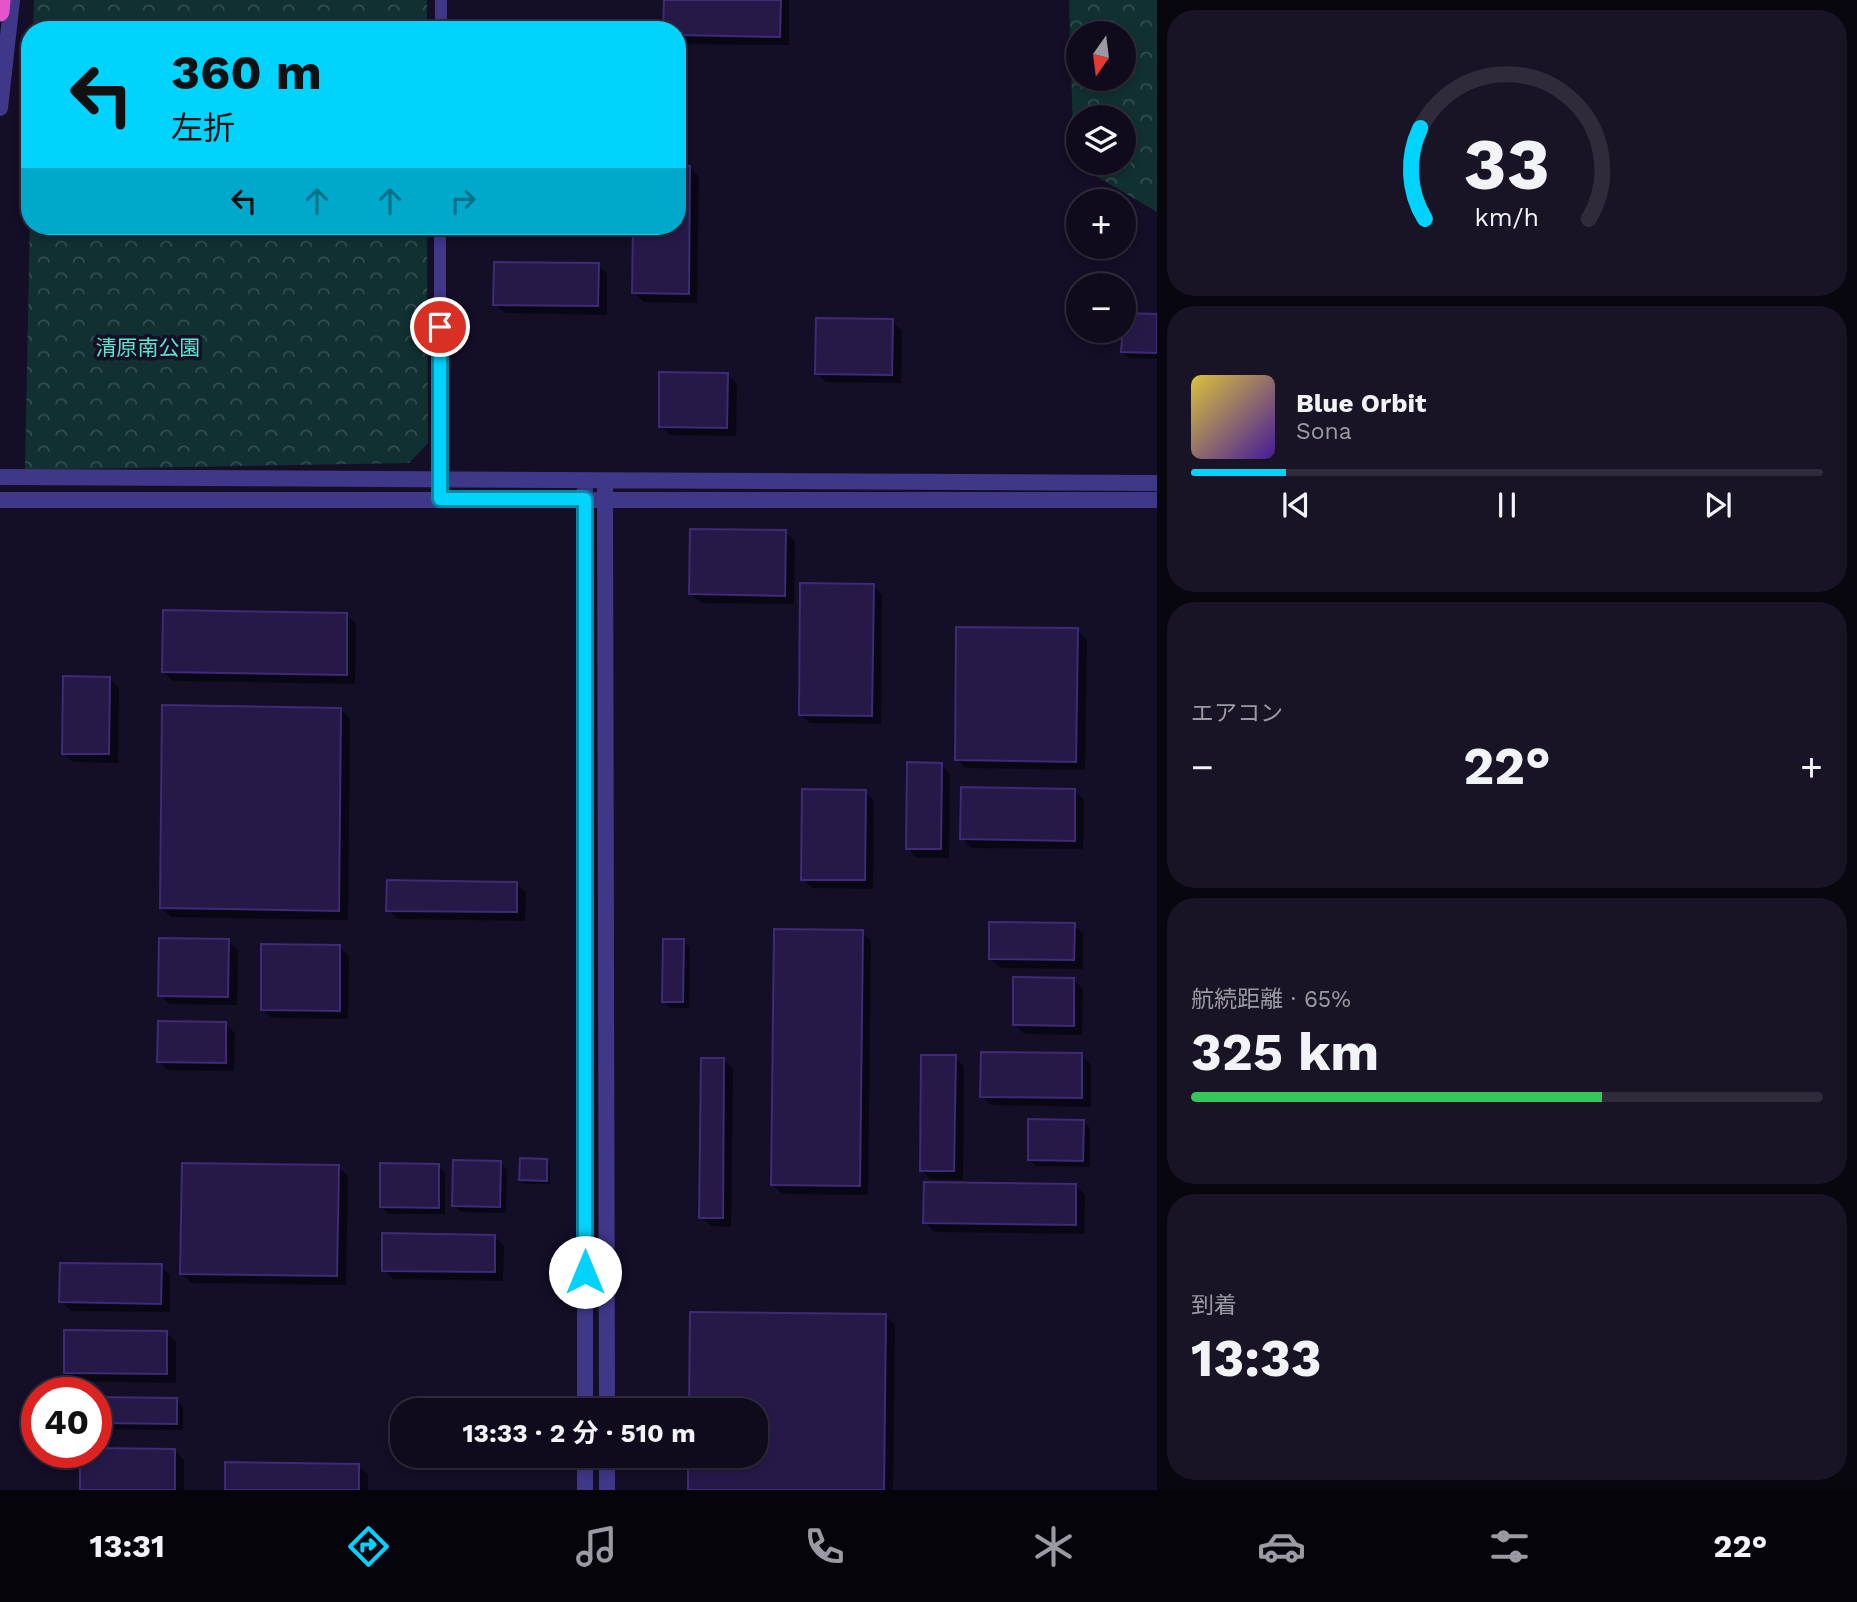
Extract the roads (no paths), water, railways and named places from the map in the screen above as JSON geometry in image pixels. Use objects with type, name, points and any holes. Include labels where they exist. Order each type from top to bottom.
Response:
[{"type":"highway","points":[[0,12],[1,0]]},
{"type":"street","points":[[0,108],[12,0]]},
{"type":"street","points":[[441,0],[441,21]]},
{"type":"street","points":[[440,235],[440,499]]},
{"type":"street","points":[[0,477],[1157,483]]},
{"type":"street","points":[[585,480],[585,1398]]},
{"type":"street","points":[[605,480],[607,1398]]},
{"type":"street","points":[[0,500],[1157,500]]},
{"type":"street","points":[[585,1468],[585,1490]]},
{"type":"street","points":[[607,1468],[607,1490]]},
{"type":"park label","name":"清原南公園","points":[[148,347]]}]
